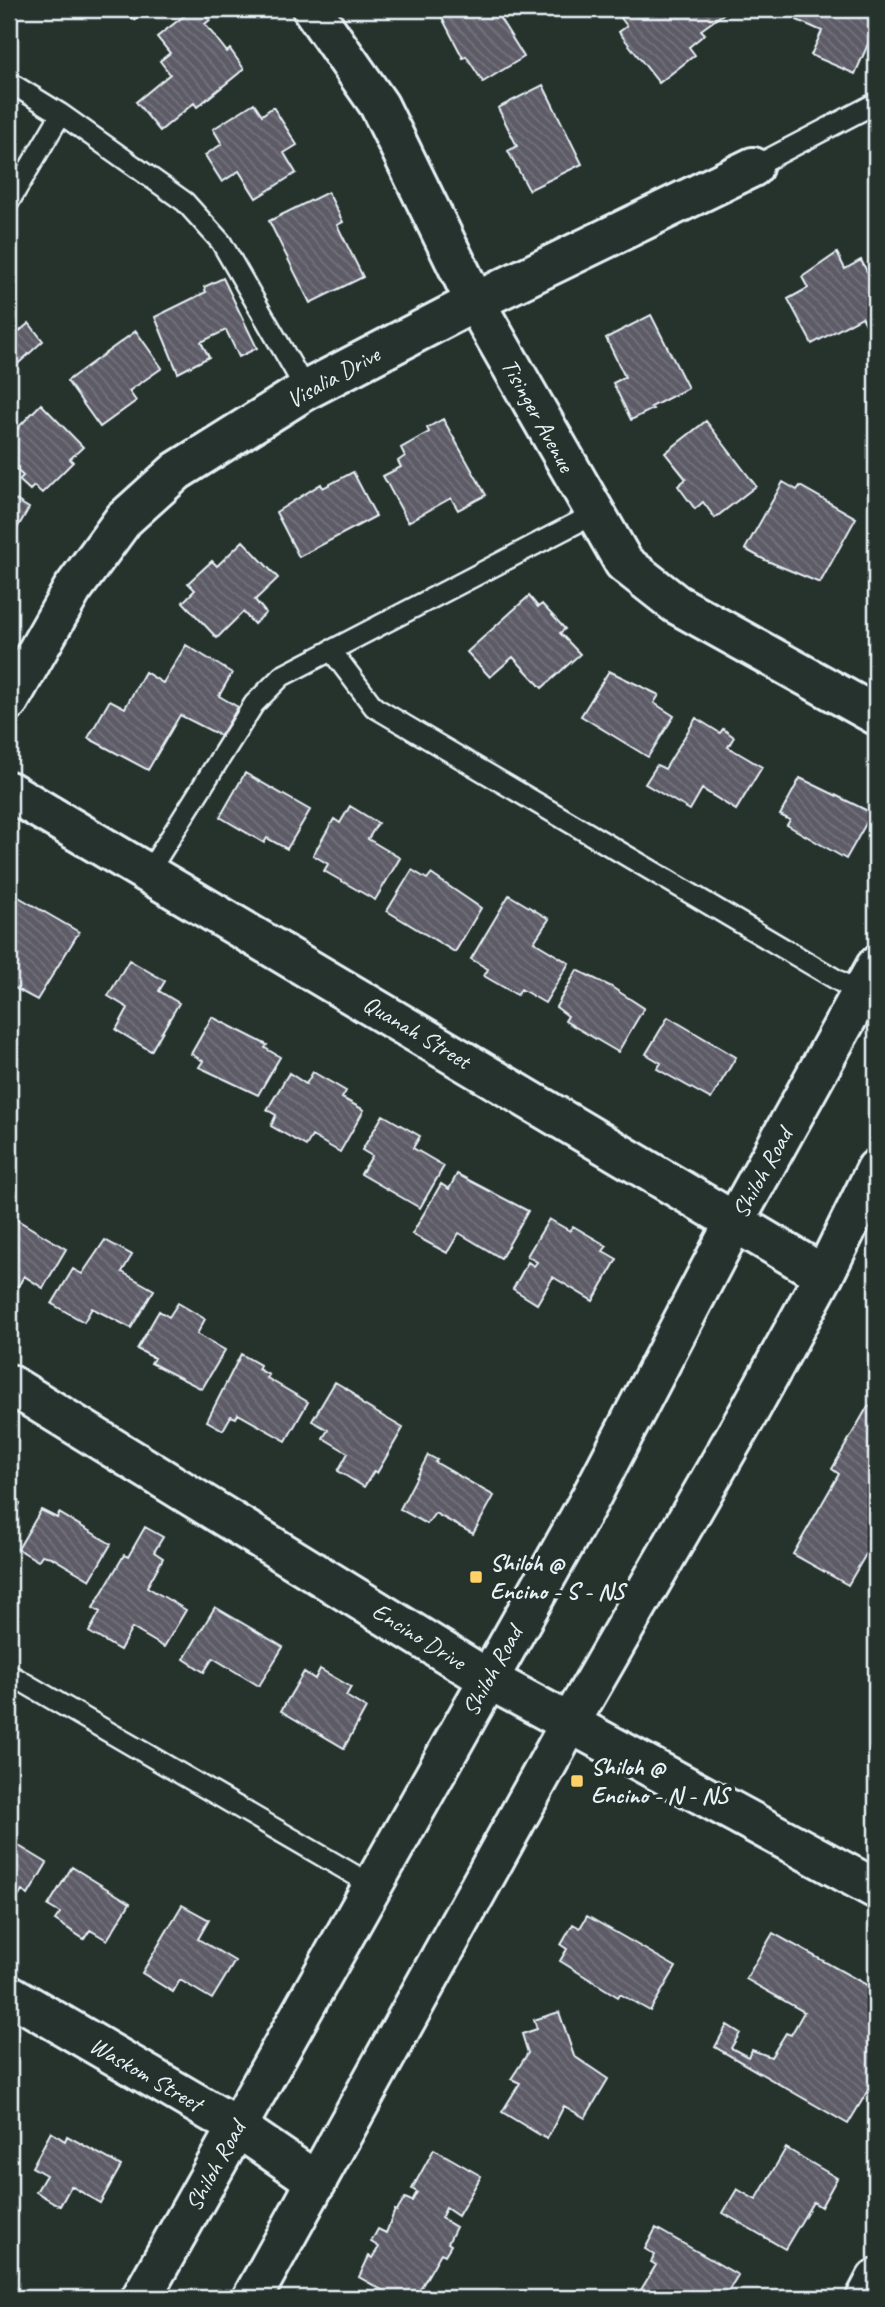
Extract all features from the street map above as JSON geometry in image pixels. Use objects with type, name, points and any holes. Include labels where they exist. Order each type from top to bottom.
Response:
[{"type":"street","name":"Tisinger Avenue","points":[[312,9],[379,104],[475,302],[624,563],[676,604],[876,715]]},
{"type":"street","name":"Visalia Drive","points":[[9,702],[72,590],[124,519],[177,471],[306,390],[475,302],[753,167]]},
{"type":"street","name":"Quanah Street","points":[[9,791],[824,1275]]},
{"type":"street","name":"Shiloh Road","points":[[141,2298],[592,1497],[735,1221],[869,980]]},
{"type":"street","points":[[252,2298],[570,1723],[750,1412],[824,1275],[876,1169]]},
{"type":"street","name":"Encino Drive","points":[[9,1384],[488,1679],[876,1889]]},
{"type":"street","name":"Waskom Street","points":[[9,1994],[237,2127],[317,2182]]},
{"type":"street","points":[[866,2298],[876,2279]]},
{"type":"lane","points":[[9,82],[61,114],[185,202],[221,242],[306,390]]},
{"type":"lane","points":[[753,167],[876,103]]},
{"type":"lane","points":[[9,202],[61,114]]},
{"type":"lane","points":[[148,873],[254,704],[282,677],[594,513]]},
{"type":"lane","points":[[331,650],[374,707],[869,980]]},
{"type":"lane","points":[[9,1674],[372,1885]]},
{"type":"building","points":[[120,9],[143,9],[135,20]]},
{"type":"building","points":[[193,9],[200,9],[210,20],[205,24],[227,52],[230,49],[244,69],[197,107],[194,103],[160,131],[136,102],[170,74],[160,61],[170,53],[157,37]]},
{"type":"building","points":[[449,9],[489,9],[492,14],[496,12],[524,57],[483,82],[466,56],[463,58],[440,14]]},
{"type":"building","points":[[632,9],[730,9],[701,30],[705,34],[689,47],[695,55],[659,83],[619,32],[627,26],[621,18]]},
{"type":"building","points":[[802,9],[876,9],[876,26],[855,74],[811,55],[822,31],[797,20]]},
{"type":"building","points":[[543,85],[582,164],[529,190],[508,151],[517,146],[498,108]]},
{"type":"building","points":[[254,103],[262,115],[273,107],[297,145],[284,153],[296,173],[256,198],[239,171],[222,182],[205,155],[222,144],[213,129]]},
{"type":"building","points":[[328,192],[343,222],[337,225],[363,277],[310,303],[269,221]]},
{"type":"building","points":[[837,253],[845,269],[861,260],[876,289],[876,332],[872,335],[862,317],[812,344],[788,299],[808,288],[802,277]]},
{"type":"building","points":[[223,278],[257,348],[239,357],[226,330],[201,342],[209,357],[178,373],[155,317],[206,292],[204,287]]},
{"type":"building","points":[[651,315],[688,388],[631,420],[613,383],[625,377],[606,338]]},
{"type":"building","points":[[29,323],[43,341],[9,372],[9,327],[15,335]]},
{"type":"building","points":[[136,331],[162,368],[129,391],[136,401],[100,427],[67,381]]},
{"type":"building","points":[[41,404],[83,447],[70,459],[73,462],[42,493],[34,486],[30,490],[19,480],[23,476],[9,462],[9,437]]},
{"type":"building","points":[[443,419],[486,495],[458,510],[451,498],[408,522],[383,476],[401,467],[398,461],[405,456],[401,448],[429,432],[427,428]]},
{"type":"building","points":[[706,421],[756,486],[715,518],[703,502],[695,509],[678,486],[686,479],[665,453]]},
{"type":"building","points":[[353,472],[376,516],[299,557],[276,512],[321,484],[323,488]]},
{"type":"building","points":[[783,482],[797,490],[800,486],[856,518],[820,583],[745,549]]},
{"type":"building","points":[[9,496],[29,508],[12,537],[16,539],[9,550]]},
{"type":"building","points":[[243,541],[278,578],[255,600],[266,613],[254,624],[243,612],[217,638],[183,602],[195,590],[188,583],[212,561],[217,566]]},
{"type":"building","points":[[529,596],[538,607],[542,604],[565,629],[560,633],[580,654],[542,688],[513,657],[490,677],[467,652]]},
{"type":"building","points":[[186,645],[232,673],[219,696],[238,707],[221,736],[180,715],[148,770],[88,738],[110,700],[125,708],[145,672],[163,683]]},
{"type":"building","points":[[609,671],[659,695],[654,703],[674,716],[648,757],[581,716]]},
{"type":"building","points":[[696,718],[720,733],[723,729],[734,737],[728,747],[762,767],[736,810],[702,789],[690,810],[645,784],[657,765],[665,769]]},
{"type":"building","points":[[245,773],[310,810],[287,849],[267,838],[264,843],[220,817]]},
{"type":"building","points":[[800,778],[872,813],[846,859],[787,825],[790,820],[780,815]]},
{"type":"building","points":[[350,806],[378,823],[368,839],[400,858],[375,900],[324,871],[328,864],[313,855],[334,819],[340,823]]},
{"type":"building","points":[[412,870],[427,879],[431,874],[481,908],[455,952],[387,911]]},
{"type":"building","points":[[15,895],[79,932],[37,1000],[9,985],[9,904]]},
{"type":"building","points":[[509,895],[549,919],[534,942],[569,963],[545,1003],[521,989],[517,995],[484,976],[488,969],[471,959]]},
{"type":"building","points":[[129,960],[165,981],[159,991],[179,1003],[151,1051],[116,1030],[128,1008],[108,996]]},
{"type":"building","points":[[577,970],[610,986],[644,1008],[618,1052],[565,1021],[568,1016],[556,1007]]},
{"type":"building","points":[[212,1017],[267,1045],[265,1048],[280,1057],[258,1095],[199,1067],[203,1061],[191,1054]]},
{"type":"building","points":[[668,1017],[736,1057],[711,1099],[657,1069],[661,1063],[646,1054]]},
{"type":"building","points":[[313,1072],[346,1091],[342,1098],[364,1110],[340,1152],[312,1136],[306,1146],[271,1126],[276,1115],[267,1110],[289,1073],[306,1084]]},
{"type":"building","points":[[383,1115],[420,1136],[413,1148],[444,1166],[420,1208],[361,1174],[372,1156],[362,1150]]},
{"type":"building","points":[[457,1174],[528,1211],[501,1258],[459,1233],[447,1253],[412,1234],[441,1184],[449,1189]]},
{"type":"building","points":[[9,1215],[66,1249],[43,1288],[24,1276],[18,1287],[9,1281]]},
{"type":"building","points":[[549,1219],[570,1231],[573,1226],[607,1246],[603,1251],[617,1259],[593,1301],[553,1277],[537,1304],[513,1289],[528,1262],[534,1266],[537,1262],[527,1256]]},
{"type":"building","points":[[105,1240],[132,1255],[122,1272],[154,1290],[131,1328],[92,1308],[84,1322],[52,1304],[73,1269],[82,1274]]},
{"type":"building","points":[[178,1303],[205,1319],[197,1334],[225,1350],[202,1389],[151,1363],[154,1358],[137,1349],[159,1311],[169,1317]]},
{"type":"building","points":[[241,1354],[260,1365],[258,1369],[269,1375],[267,1378],[308,1402],[286,1441],[238,1414],[236,1418],[231,1416],[223,1430],[207,1421]]},
{"type":"building","points":[[335,1382],[352,1392],[362,1404],[403,1428],[377,1473],[374,1471],[364,1487],[338,1471],[348,1453],[323,1438],[328,1430],[312,1421]]},
{"type":"building","points":[[868,1406],[876,1410],[876,1537],[848,1585],[793,1554],[839,1474],[832,1469]]},
{"type":"building","points":[[428,1455],[437,1460],[435,1462],[494,1496],[473,1534],[435,1513],[427,1524],[400,1509]]},
{"type":"building","points":[[9,1498],[20,1504],[9,1523]]},
{"type":"building","points":[[41,1510],[57,1518],[59,1513],[111,1544],[90,1580],[51,1557],[42,1555],[38,1561],[18,1549]]},
{"type":"building","points":[[145,1527],[163,1537],[154,1552],[163,1558],[147,1587],[186,1610],[164,1647],[132,1628],[120,1650],[89,1632],[100,1612],[93,1608],[124,1555],[128,1557]]},
{"type":"building","points":[[215,1607],[283,1647],[259,1686],[213,1658],[204,1672],[184,1659]]},
{"type":"building","points":[[320,1669],[351,1687],[346,1696],[366,1708],[344,1748],[281,1711],[304,1672],[315,1679]]},
{"type":"building","points":[[9,1840],[47,1863],[28,1895],[22,1891],[19,1896],[9,1890]]},
{"type":"building","points":[[72,1867],[130,1903],[107,1940],[90,1930],[84,1939],[55,1920],[60,1913],[48,1906]]},
{"type":"building","points":[[182,1905],[209,1920],[198,1939],[235,1961],[212,1999],[180,1980],[173,1992],[142,1973]]},
{"type":"building","points":[[587,1916],[676,1967],[650,2011],[620,1994],[618,1997],[560,1961],[567,1949],[561,1945],[573,1924],[580,1928]]},
{"type":"building","points":[[773,1933],[876,1990],[876,2077],[848,2124],[715,2047],[727,2025],[740,2033],[731,2048],[748,2057],[752,2050],[771,2057],[786,2033],[791,2035],[804,2012],[746,1979]]},
{"type":"building","points":[[559,2012],[574,2056],[608,2079],[585,2118],[564,2106],[547,2139],[502,2112],[520,2083],[511,2079],[528,2053],[522,2034],[537,2029],[534,2020]]},
{"type":"building","points":[[51,2132],[65,2141],[67,2136],[121,2166],[100,2203],[71,2186],[60,2206],[36,2192],[46,2175],[32,2167]]},
{"type":"building","points":[[786,2148],[837,2178],[821,2207],[813,2202],[785,2249],[723,2213],[737,2189],[756,2200]]},
{"type":"building","points":[[434,2149],[481,2176],[458,2216],[446,2208],[441,2218],[456,2227],[445,2255],[441,2253],[415,2298],[396,2298],[359,2277],[369,2256],[372,2258],[379,2247],[371,2242],[378,2229],[386,2233],[395,2210],[397,2211],[405,2198],[412,2201],[417,2192],[412,2189]]},
{"type":"building","points":[[656,2228],[738,2275],[724,2298],[636,2298],[656,2265],[651,2262],[655,2255],[645,2249]]},
{"type":"place","name":"Shiloh @ Encino - S - NS","points":[[476,1577]]},
{"type":"place","name":"Shiloh @ Encino - N - NS","points":[[577,1781]]}]
